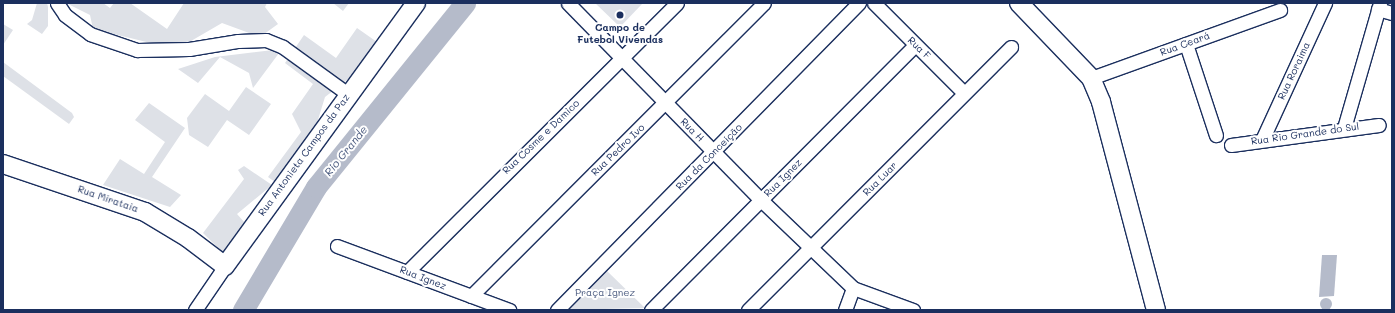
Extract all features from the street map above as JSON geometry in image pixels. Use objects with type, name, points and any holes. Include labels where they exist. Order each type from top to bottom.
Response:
[{"type":"street","points":[[57,3],[65,15],[90,34],[137,50],[190,49],[238,41],[266,40],[283,47],[348,94]]},
{"type":"street","name":"Rua Antonieta Campos da Paz","points":[[195,310],[348,94],[416,3]]},
{"type":"street","name":"Rua H","points":[[568,3],[761,200],[853,288]]},
{"type":"street","name":"Rua Cosme e Damico","points":[[407,272],[677,3]]},
{"type":"street","name":"Rua Pedro Ivo","points":[[471,296],[666,104],[764,3]]},
{"type":"street","name":"Rua da Conceição","points":[[557,310],[859,3]]},
{"type":"street","name":"Rua F","points":[[874,3],[964,93]]},
{"type":"street","points":[[1019,3],[1091,78],[1101,102],[1156,310]]},
{"type":"street","name":"Rua Roraima","points":[[1262,140],[1326,3]]},
{"type":"street","points":[[1344,128],[1379,6],[1392,13]]},
{"type":"street","name":"Rua Ceará","points":[[1091,78],[1280,10]]},
{"type":"street","points":[[1186,44],[1216,135]]},
{"type":"street","name":"Rua Ignez","points":[[651,310],[915,45]]},
{"type":"street","name":"Rua Luar","points":[[748,310],[1011,47]]},
{"type":"street","name":"Rua Rio Grande do Sul","points":[[1231,144],[1344,128],[1378,125]]},
{"type":"street","name":"Rua Mirataia","points":[[3,164],[145,212],[182,234],[225,266]]},
{"type":"street","name":"Rua Ignez","points":[[337,246],[509,310]]},
{"type":"street","points":[[845,310],[853,288],[913,310]]},
{"type":"green space","points":[[37,3],[47,3],[48,7],[48,26],[42,34],[27,24],[32,20]]},
{"type":"green space","points":[[66,3],[103,3],[110,8],[114,3],[130,3],[167,29],[184,3],[267,3],[265,7],[278,24],[260,37],[222,23],[191,41],[163,46],[93,29],[90,15]]},
{"type":"green space","points":[[333,3],[349,3],[343,11]]},
{"type":"green space","name":"Campo de Futebol Vivendas","points":[[595,3],[643,3],[620,27]]},
{"type":"green space","points":[[3,24],[13,30],[3,45]]},
{"type":"green space","points":[[357,28],[377,42],[351,77],[325,97],[317,123],[275,182],[268,177],[301,132],[292,114],[313,84],[285,63],[304,35],[336,58]]},
{"type":"green space","points":[[282,49],[253,88],[249,73],[220,57],[198,83],[178,69],[215,57]]},
{"type":"green space","points":[[3,62],[72,113],[74,117],[69,124],[3,76]]},
{"type":"green space","points":[[246,87],[271,104],[249,135],[227,120],[208,147],[189,135],[187,118],[205,94],[229,111]]},
{"type":"green space","points":[[149,103],[185,128],[152,177],[181,195],[170,207],[103,185],[120,159],[144,174],[165,142],[135,120]]},
{"type":"green space","points":[[244,166],[272,185],[237,214],[245,223],[224,254],[203,233],[244,179],[238,170]]},
{"type":"green space","name":"Praça Ignez","points":[[605,269],[645,308],[564,310]]},
{"type":"water","points":[[1322,255],[1337,255],[1334,296],[1319,297]]},
{"type":"water","points":[[1324,298],[1328,298],[1332,304],[1328,310],[1324,310],[1320,306],[1320,302]]},
{"type":"waterway","name":"Rio Grande","points":[[243,310],[316,187],[465,3]]},
{"type":"place","name":"Campo de Futebol Vivendas","points":[[620,15]]}]
